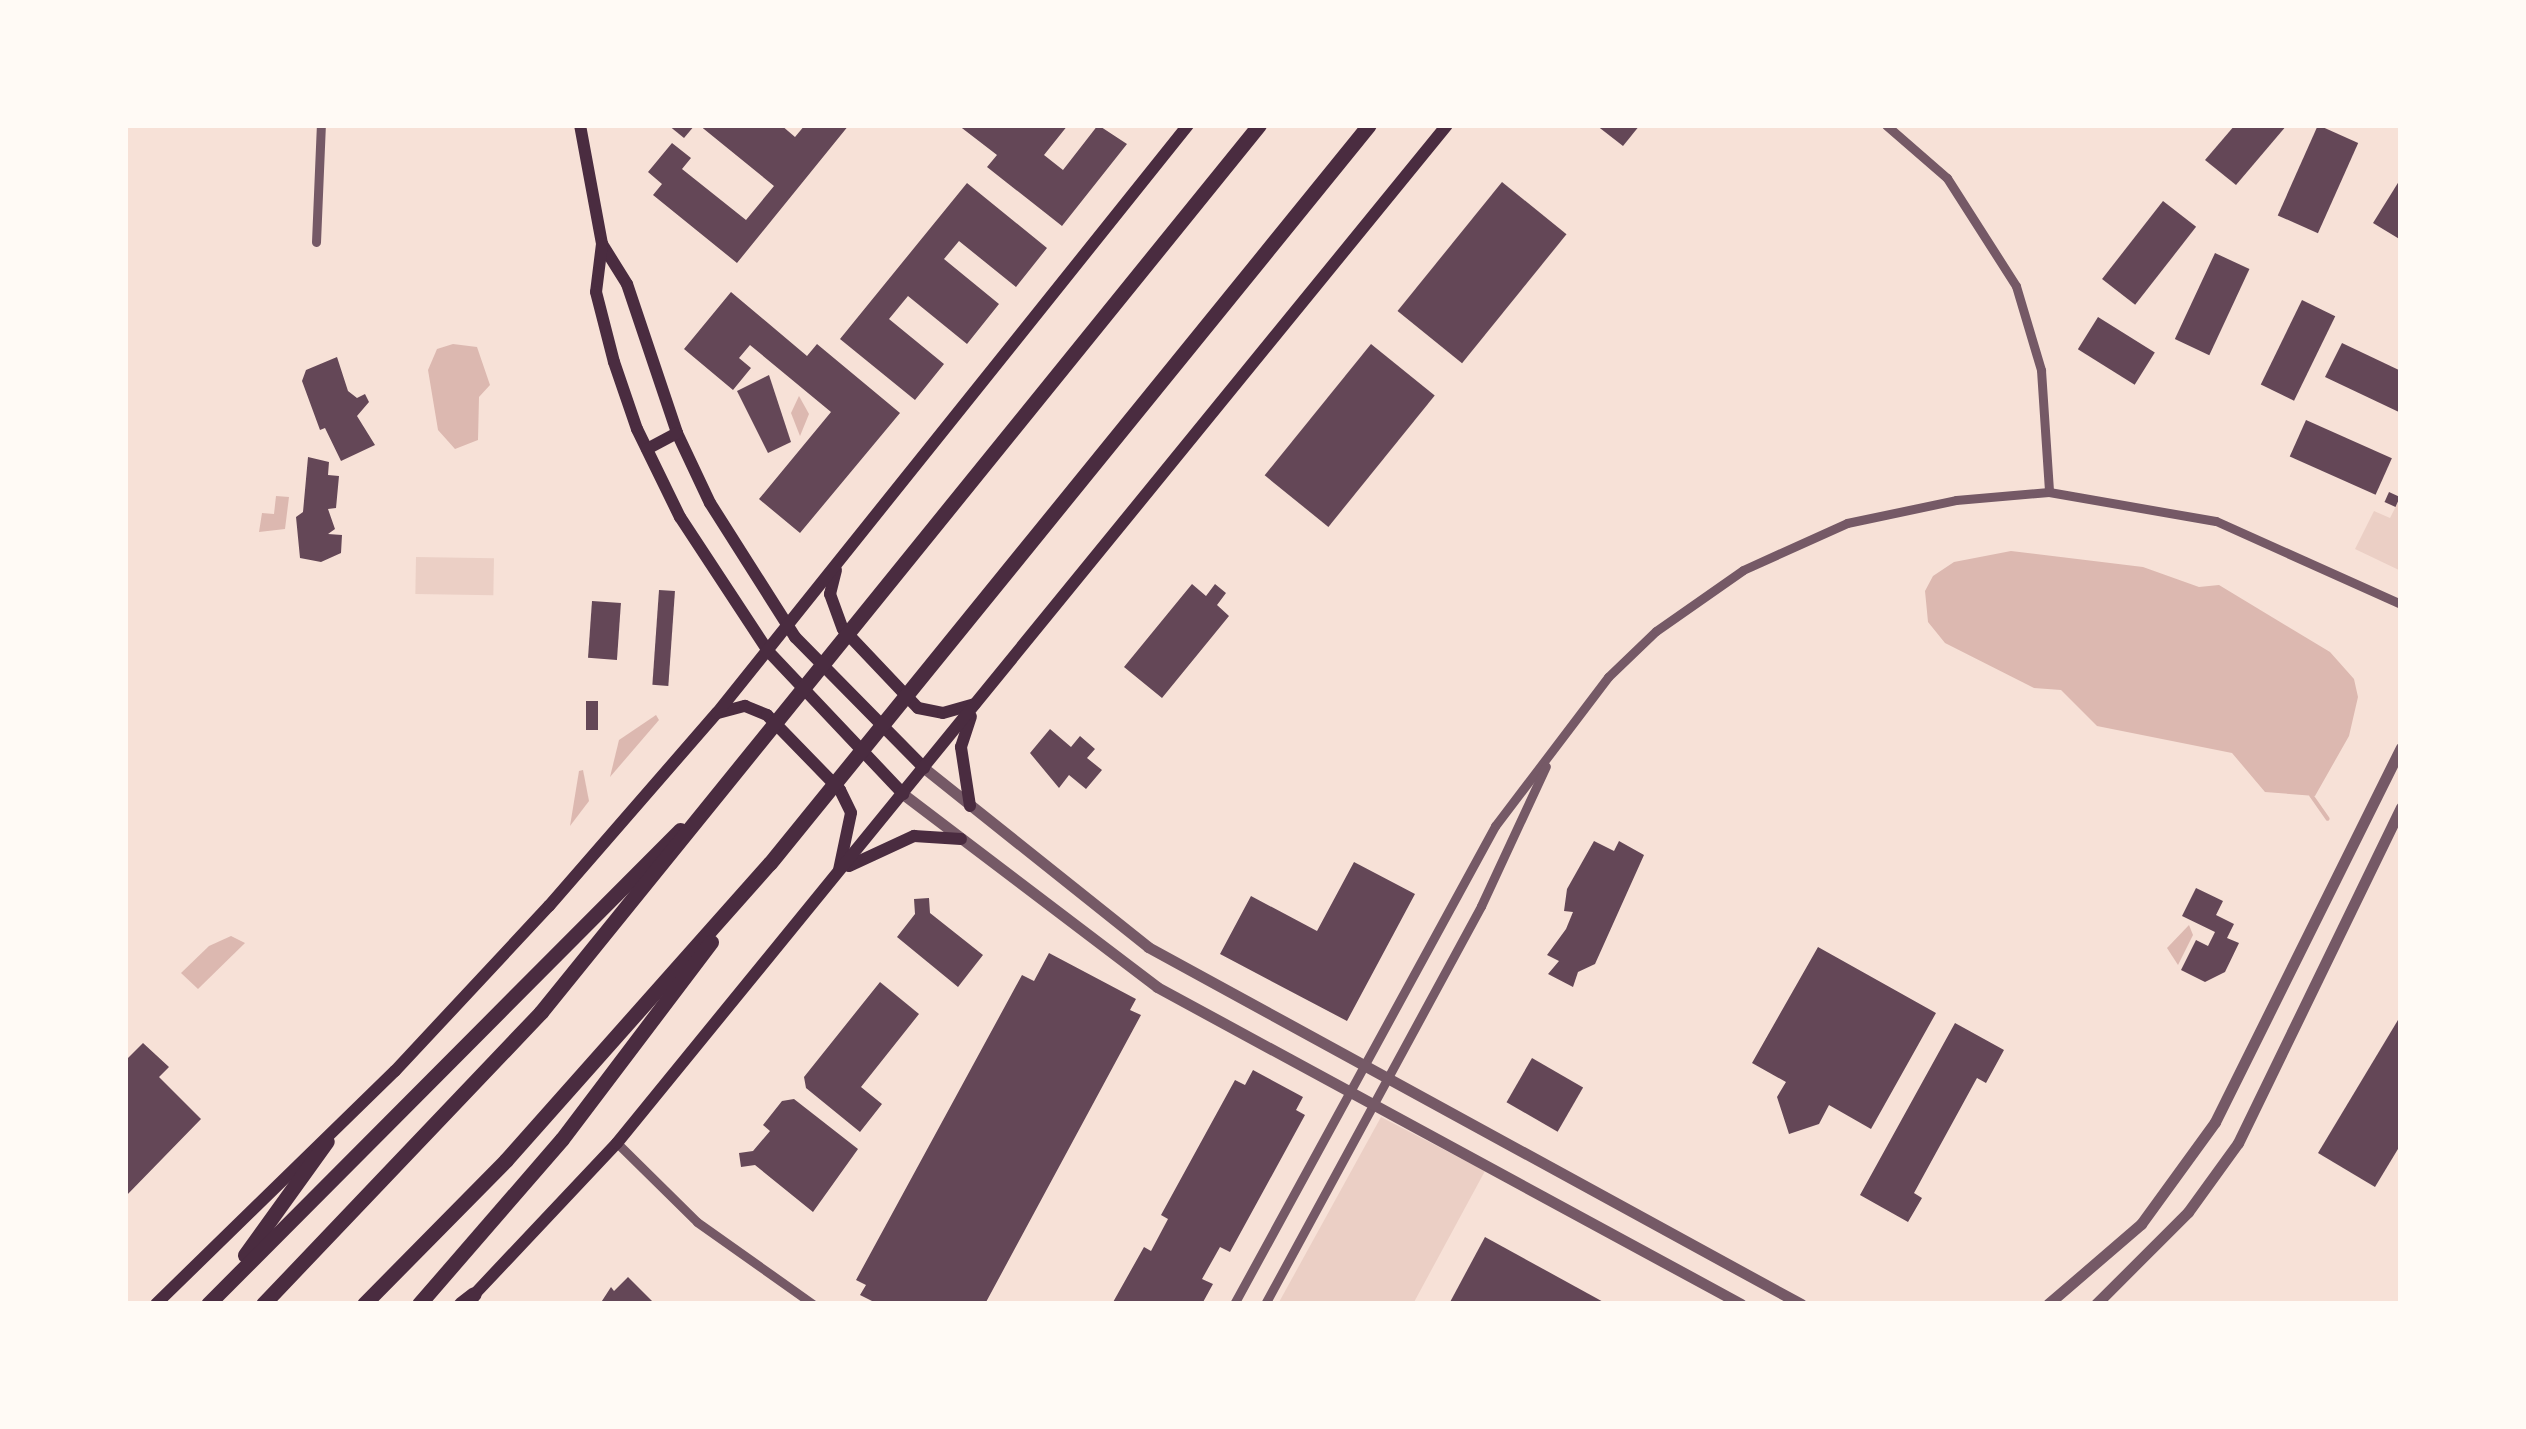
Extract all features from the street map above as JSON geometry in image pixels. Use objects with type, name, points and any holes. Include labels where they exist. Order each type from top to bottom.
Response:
[{"type":"highway","points":[[267,1300],[541,1012],[740,771],[1259,125]]},
{"type":"highway","points":[[364,1304],[506,1160],[770,862],[1369,125]]},
{"type":"highway","points":[[206,1304],[740,771]]},
{"type":"highway","points":[[420,1304],[607,1084],[770,862]]},
{"type":"highway","points":[[206,1304],[285,1206],[326,1141]]},
{"type":"main road","points":[[580,125],[602,244],[596,292],[647,448],[680,517],[768,651],[903,794]]},
{"type":"main road","points":[[156,1304],[326,1141],[495,966],[717,713],[1188,125]]},
{"type":"main road","points":[[466,1301],[617,1143],[1447,125]]},
{"type":"main road","points":[[602,244],[627,284],[676,433],[728,534],[789,623],[795,638],[924,768]]},
{"type":"main road","points":[[647,448],[676,433]]},
{"type":"main road","points":[[838,563],[830,594],[843,629],[918,708],[943,712],[978,704]]},
{"type":"main road","points":[[970,806],[960,748],[978,704]]},
{"type":"main road","points":[[717,713],[745,706],[767,715],[840,790],[851,813],[838,872]]},
{"type":"main road","points":[[838,872],[914,836],[962,838]]},
{"type":"street","points":[[316,242],[321,125]]},
{"type":"street","points":[[1886,125],[1947,178],[2016,286],[2041,370],[2048,492]]},
{"type":"street","points":[[1264,1304],[1480,906],[1551,754],[1574,716],[1644,642],[1743,570],[1847,522],[1956,500],[2048,492],[2216,521],[2401,604]]},
{"type":"street","points":[[2048,1304],[2141,1224],[2216,1122],[2401,748]]},
{"type":"street","points":[[1234,1304],[1496,826],[1551,754]]},
{"type":"street","points":[[924,768],[1137,940],[1361,1068],[1801,1304]]},
{"type":"street","points":[[903,794],[1133,972],[1741,1304]]},
{"type":"street","points":[[2096,1304],[2188,1212],[2238,1143],[2401,808]]},
{"type":"street","points":[[617,1143],[697,1222],[813,1304]]},
{"type":"shaded area","points":[[453,344],[477,347],[490,385],[479,397],[478,440],[455,449],[438,430],[428,370],[437,349]]},
{"type":"shaded area","points":[[799,396],[809,414],[800,436],[791,413]]},
{"type":"shaded area","points":[[276,496],[289,497],[285,529],[259,532],[262,513],[274,514]]},
{"type":"shaded area","points":[[2401,496],[2401,571],[2355,549],[2374,511],[2390,518]]},
{"type":"shaded area","points":[[2011,551],[2143,567],[2199,587],[2219,585],[2330,652],[2354,679],[2358,697],[2349,736],[2315,796],[2265,792],[2232,753],[2097,726],[2061,690],[2034,688],[1945,643],[1928,622],[1925,591],[1933,576],[1954,562]]},
{"type":"shaded area","points":[[416,557],[494,558],[493,595],[415,594]]},
{"type":"shaded area","points":[[656,715],[659,720],[610,777],[619,740]]},
{"type":"shaded area","points":[[583,770],[589,801],[570,826],[579,771]]},
{"type":"shaded area","points":[[2189,925],[2193,935],[2178,965],[2167,948]]},
{"type":"shaded area","points":[[231,936],[245,943],[198,989],[181,973],[209,946]]},
{"type":"shaded area","points":[[1381,1117],[1485,1171],[1413,1304],[1278,1304]]},
{"type":"building","points":[[668,125],[695,125],[684,138]]},
{"type":"building","points":[[699,125],[781,125],[795,137],[805,125],[849,125],[737,263],[653,195],[662,184],[648,172],[672,143],[691,158],[682,169],[746,220],[774,186]]},
{"type":"building","points":[[958,125],[1068,125],[1044,155],[1063,170],[1098,125],[1127,144],[1062,226],[987,167],[997,155]]},
{"type":"building","points":[[1596,125],[1640,125],[1623,146]]},
{"type":"building","points":[[2235,125],[2287,125],[2236,185],[2205,160]]},
{"type":"building","points":[[2318,125],[2358,143],[2318,233],[2278,215]]},
{"type":"building","points":[[2401,178],[2401,240],[2373,223]]},
{"type":"building","points":[[1502,182],[1567,234],[1462,363],[1398,311]]},
{"type":"building","points":[[967,183],[1047,248],[1016,287],[959,241],[944,259],[999,304],[967,344],[908,296],[889,319],[944,364],[915,400],[840,339]]},
{"type":"building","points":[[2163,201],[2196,227],[2135,305],[2102,279]]},
{"type":"building","points":[[2215,253],[2249,269],[2209,355],[2175,339]]},
{"type":"building","points":[[731,292],[807,356],[817,344],[900,413],[800,533],[759,499],[831,412],[750,345],[739,358],[751,368],[733,390],[684,349]]},
{"type":"building","points":[[2302,300],[2335,316],[2294,401],[2261,384]]},
{"type":"building","points":[[2098,317],[2155,353],[2135,385],[2078,349]]},
{"type":"building","points":[[2342,343],[2401,371],[2401,413],[2325,377]]},
{"type":"building","points":[[1371,344],[1435,396],[1328,527],[1265,475]]},
{"type":"building","points":[[337,357],[348,391],[357,398],[365,394],[369,402],[357,416],[375,445],[341,461],[325,428],[320,430],[302,381],[306,370]]},
{"type":"building","points":[[769,375],[791,442],[768,453],[737,391]]},
{"type":"building","points":[[2306,420],[2392,458],[2376,495],[2290,457]]},
{"type":"building","points":[[308,457],[329,462],[328,475],[339,476],[336,508],[328,509],[335,529],[328,534],[342,535],[341,553],[321,562],[300,558],[296,517],[303,512]]},
{"type":"building","points":[[2389,492],[2400,497],[2395,507],[2385,502]]},
{"type":"building","points":[[1192,584],[1206,596],[1215,584],[1226,593],[1217,605],[1229,616],[1162,698],[1124,667]]},
{"type":"building","points":[[659,590],[675,591],[668,686],[652,685]]},
{"type":"building","points":[[592,601],[621,603],[617,660],[588,658]]},
{"type":"building","points":[[586,701],[598,701],[598,730],[586,730]]},
{"type":"building","points":[[1050,729],[1071,747],[1080,736],[1095,749],[1087,758],[1102,770],[1086,789],[1069,775],[1059,788],[1030,753]]},
{"type":"building","points":[[1594,841],[1614,851],[1619,841],[1644,855],[1595,964],[1578,972],[1573,987],[1548,974],[1559,961],[1547,955],[1566,929],[1573,912],[1564,911],[1567,889]]},
{"type":"building","points":[[1354,862],[1415,894],[1347,1021],[1220,954],[1251,896],[1317,931]]},
{"type":"building","points":[[2196,888],[2223,901],[2216,915],[2234,924],[2227,938],[2239,943],[2225,972],[2205,982],[2181,970],[2196,940],[2208,946],[2215,932],[2182,916]]},
{"type":"building","points":[[929,898],[930,913],[983,955],[958,987],[897,937],[915,914],[914,899]]},
{"type":"building","points":[[1818,947],[1936,1013],[1871,1129],[1829,1105],[1819,1124],[1789,1134],[1777,1097],[1786,1082],[1752,1063]]},
{"type":"building","points":[[1049,953],[1136,999],[1130,1010],[1141,1015],[985,1304],[878,1304],[860,1295],[866,1285],[856,1280],[1022,975],[1034,981]]},
{"type":"building","points":[[880,982],[919,1014],[861,1087],[882,1104],[860,1132],[806,1088],[804,1077]]},
{"type":"building","points":[[2401,1015],[2401,1144],[2375,1187],[2318,1153]]},
{"type":"building","points":[[1955,1023],[2004,1050],[1986,1083],[1977,1078],[1914,1193],[1922,1198],[1908,1222],[1860,1195]]},
{"type":"building","points":[[143,1043],[169,1067],[159,1077],[201,1119],[125,1197],[125,1061]]},
{"type":"building","points":[[1532,1058],[1583,1088],[1558,1132],[1506,1102]]},
{"type":"building","points":[[1253,1070],[1303,1097],[1296,1110],[1305,1115],[1230,1252],[1220,1247],[1202,1279],[1213,1284],[1202,1304],[1112,1304],[1144,1247],[1151,1251],[1168,1219],[1161,1215],[1235,1080],[1245,1085]]},
{"type":"building","points":[[794,1099],[858,1149],[813,1212],[755,1165],[741,1167],[739,1153],[753,1151],[770,1131],[763,1125],[782,1101]]},
{"type":"building","points":[[1485,1237],[1607,1304],[1449,1304]]},
{"type":"building","points":[[628,1277],[655,1304],[600,1304],[611,1287],[614,1291]]},
{"type":"waterway","points":[[2311,795],[2328,819]]}]
